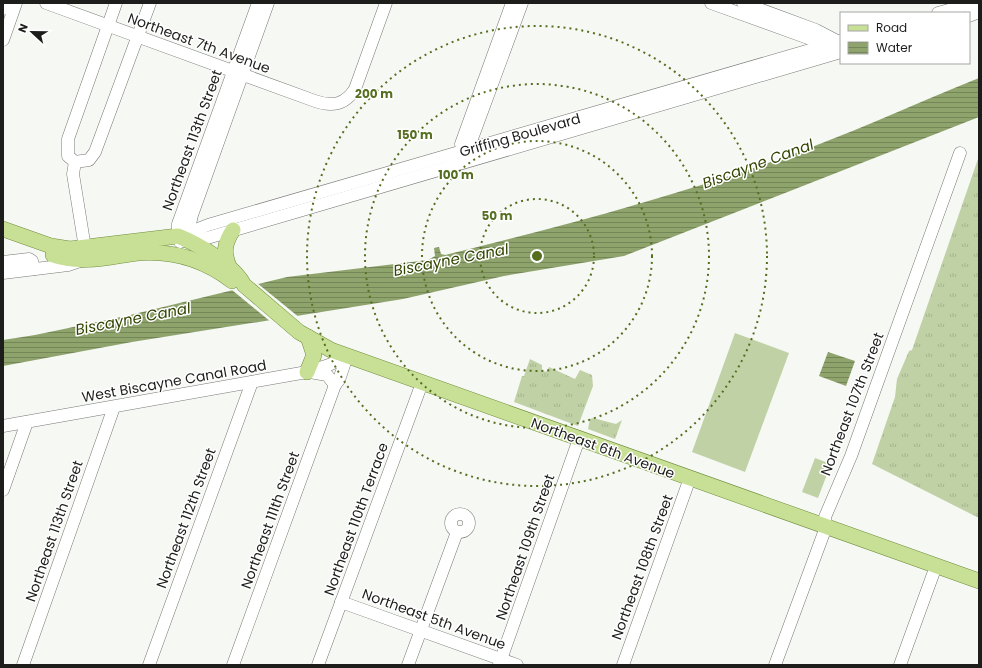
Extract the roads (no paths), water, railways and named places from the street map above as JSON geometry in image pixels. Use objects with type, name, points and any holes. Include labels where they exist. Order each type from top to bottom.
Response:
[{"type":"main road","name":"Griffing Boulevard","points":[[3,229],[84,254],[184,238]]},
{"type":"main road","points":[[230,268],[225,255],[225,249],[226,241],[233,230]]},
{"type":"main road","name":"Northeast 6th Avenue","points":[[3,236],[57,256],[84,254],[166,253],[195,260],[222,274],[234,284],[244,285]]},
{"type":"main road","name":"Griffing Boulevard","points":[[166,253],[171,247],[184,238]]},
{"type":"main road","points":[[184,238],[195,260]]},
{"type":"main road","name":"Northeast 6th Avenue","points":[[184,238],[230,268],[240,277],[244,285],[287,322],[308,337],[347,356],[979,582]]},
{"type":"main road","points":[[307,372],[314,355],[308,337]]},
{"type":"street","points":[[3,9],[5,3]]},
{"type":"street","points":[[3,40],[16,3]]},
{"type":"street","name":"Northeast 7th Avenue","points":[[46,3],[322,104],[333,105],[343,101],[354,89],[386,3]]},
{"type":"street","points":[[116,3],[68,139],[68,156],[75,162],[89,160],[96,152],[150,3]]},
{"type":"street","name":"Northeast 113th Street","points":[[184,238],[238,72],[258,3]]},
{"type":"street","name":"Northeast 113th Street","points":[[184,238],[178,224],[238,72],[268,3]]},
{"type":"street","points":[[463,151],[460,144],[512,3]]},
{"type":"street","points":[[459,164],[463,151],[470,144],[522,3]]},
{"type":"street","points":[[711,3],[762,11],[806,38],[825,46],[839,46]]},
{"type":"street","points":[[743,3],[816,30],[839,46]]},
{"type":"street","points":[[942,12],[974,3]]},
{"type":"street","points":[[806,38],[808,44],[806,52]]},
{"type":"street","name":"Griffing Boulevard","points":[[740,77],[825,46]]},
{"type":"street","name":"Griffing Boulevard","points":[[184,238],[208,224],[459,164],[536,136],[740,77],[839,46]]},
{"type":"street","name":"Griffing Boulevard","points":[[184,238],[233,230],[463,151],[536,136]]},
{"type":"street","name":"Northeast 107th Street","points":[[775,665],[826,527],[825,517],[851,456],[960,153]]},
{"type":"street","points":[[75,162],[73,174],[84,254]]},
{"type":"street","points":[[193,211],[197,220],[208,224]]},
{"type":"street","name":"Griffing Boulevard","points":[[3,273],[74,264],[84,254]]},
{"type":"street","points":[[3,262],[28,258],[32,261],[34,269]]},
{"type":"street","name":"West Biscayne Canal Road","points":[[3,426],[307,372],[329,365],[347,356]]},
{"type":"street","name":"Northeast 111th Street","points":[[233,665],[334,384],[339,380],[347,356]]},
{"type":"street","points":[[307,372],[327,375],[334,384]]},
{"type":"street","name":"Northeast 112th Street","points":[[149,665],[252,382]]},
{"type":"street","name":"Northeast 110th Terrace","points":[[318,665],[422,383]]},
{"type":"street","name":"Northeast 113th Street","points":[[23,665],[114,407]]},
{"type":"street","points":[[3,490],[27,422]]},
{"type":"street","name":"Northeast 109th Street","points":[[500,662],[579,439]]},
{"type":"street","name":"Northeast 108th Street","points":[[623,665],[690,478]]},
{"type":"street","points":[[408,665],[456,532]]},
{"type":"street","points":[[900,665],[936,566]]},
{"type":"street","name":"Northeast 5th Avenue","points":[[341,602],[420,630],[500,662],[517,665]]},
{"type":"water","name":"Biscayne Canal","points":[[979,78],[979,117],[624,256],[504,276],[403,299],[132,342],[3,366],[3,340],[35,335],[126,316],[287,277],[428,260],[435,256],[434,248],[439,247],[441,254],[445,255],[570,223],[653,200],[777,160],[853,131]]},
{"type":"water","points":[[828,352],[855,361],[846,386],[819,376]]}]
